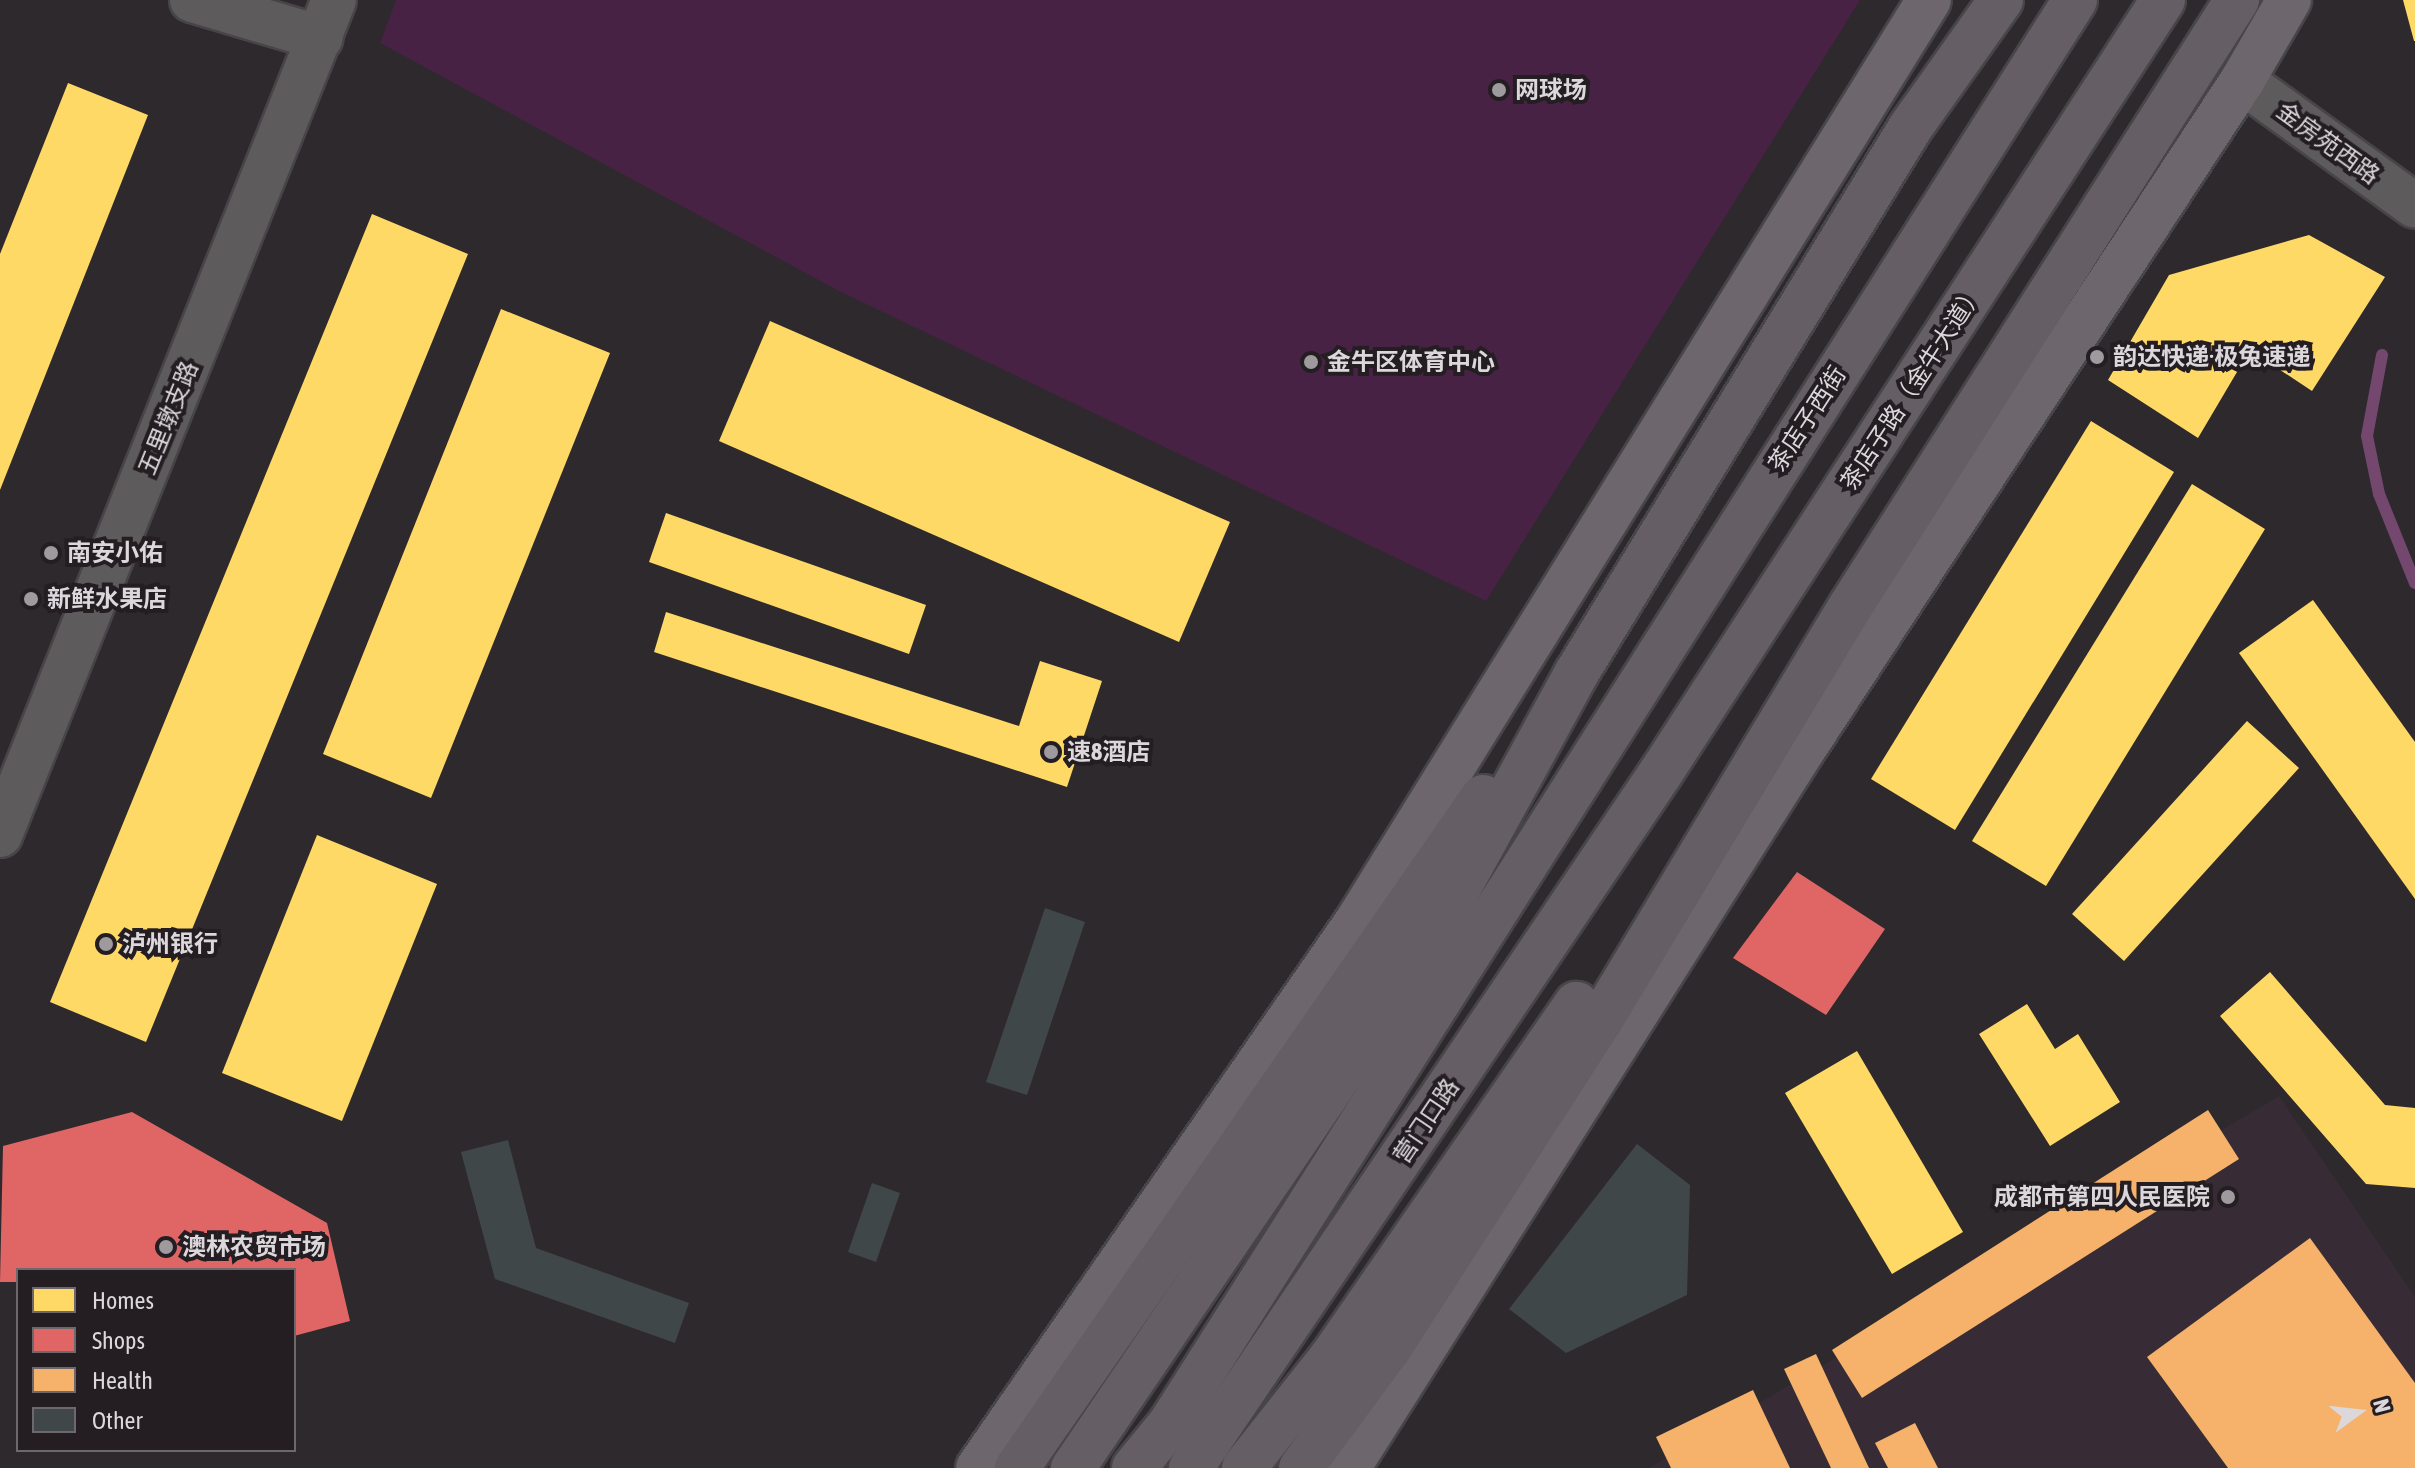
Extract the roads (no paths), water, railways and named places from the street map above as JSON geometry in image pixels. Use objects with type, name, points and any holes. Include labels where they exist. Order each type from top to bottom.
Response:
[{"type":"highway","points":[[1073,1468],[1425,950],[1576,674],[1910,128],[2001,0]]},
{"type":"highway","name":"茶店子西街","points":[[1134,1468],[1170,1424],[2075,0]]},
{"type":"highway","name":"茶店子路（金牛大道）","points":[[1660,774],[2163,0]]},
{"type":"highway","points":[[1301,1468],[1390,1347],[1602,1018],[1850,607],[2237,0]]},
{"type":"highway","points":[[1244,1468],[1331,1358],[1850,607]]},
{"type":"highway","points":[[1017,1468],[1440,854],[1576,674]]},
{"type":"highway","name":"营门口路","points":[[1191,1468],[1660,774]]},
{"type":"main road","points":[[978,1468],[1356,923],[1929,0]]},
{"type":"main road","points":[[1363,1461],[1803,750],[2242,81],[2289,0]]},
{"type":"street","points":[[192,0],[328,19]]},
{"type":"street","name":"五里墩支路","points":[[0,835],[328,19]]},
{"type":"street","name":"金房苑西路","points":[[2242,81],[2415,206]]},
{"type":"waterway","points":[[2382,355],[2367,436],[2379,494],[2415,583]]},
{"type":"place","name":"网球场","points":[[1499,90]]},
{"type":"place","name":"韵达快递·极兔速递","points":[[2097,357]]},
{"type":"place","name":"金牛区体育中心","points":[[1311,362]]},
{"type":"place","name":"南安小佑","points":[[51,553]]},
{"type":"place","name":"新鲜水果店","points":[[31,599]]},
{"type":"place","name":"速8酒店","points":[[1051,752]]},
{"type":"place","name":"泸州银行","points":[[106,944]]},
{"type":"place","name":"成都市第四人民医院","points":[[2228,1197]]},
{"type":"place","name":"澳林农贸市场","points":[[166,1247]]}]
